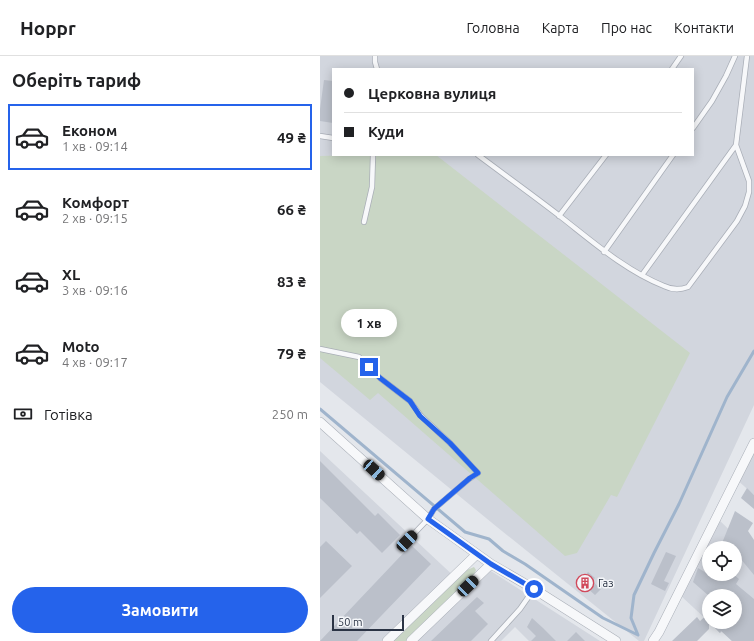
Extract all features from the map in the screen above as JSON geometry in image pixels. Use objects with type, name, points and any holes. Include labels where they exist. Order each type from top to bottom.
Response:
[{"type":"street","points":[[320,422],[428,519],[491,564],[534,589],[616,641]]},
{"type":"street","points":[[654,641],[754,443]]},
{"type":"street","points":[[387,641],[477,554]]},
{"type":"street","points":[[410,641],[491,564]]},
{"type":"lane","points":[[375,56],[377,68]]},
{"type":"lane","points":[[673,68],[682,56]]},
{"type":"lane","points":[[694,127],[712,101],[735,56]]},
{"type":"lane","points":[[642,276],[736,145],[747,56]]},
{"type":"lane","points":[[320,136],[332,138]]},
{"type":"lane","points":[[479,156],[604,252],[642,276],[665,287],[682,289],[688,287],[737,221],[745,206],[749,192],[749,181],[736,145]]},
{"type":"lane","points":[[364,222],[372,187],[373,156]]},
{"type":"lane","points":[[559,216],[605,156]]},
{"type":"lane","points":[[604,252],[672,156]]},
{"type":"lane","points":[[320,349],[359,357],[380,378],[410,401],[420,416],[450,443],[478,473],[439,504],[428,519],[407,541]]},
{"type":"lane","points":[[490,641],[512,619],[534,589]]},
{"type":"shaded area","points":[[320,56],[754,56],[754,405],[644,641],[639,641],[320,382]]},
{"type":"shaded area","points":[[754,438],[754,495],[735,478]]},
{"type":"shaded area","points":[[320,451],[458,580],[396,641],[320,641]]},
{"type":"shaded area","points":[[714,515],[741,541],[703,541]]},
{"type":"shaded area","points":[[742,542],[754,554],[754,641],[732,641],[722,631],[720,633],[716,629],[742,629],[742,589],[702,589],[702,615],[680,595],[702,543],[702,581],[742,581]]},
{"type":"shaded area","points":[[486,568],[600,641],[529,641],[515,627],[501,641],[414,641]]},
{"type":"green space","points":[[320,156],[437,156],[690,353],[617,497],[611,495],[577,553],[565,556],[378,393],[370,400],[320,358]]},
{"type":"green space","points":[[474,567],[476,570],[474,575],[407,641],[394,641],[467,570]]},
{"type":"building","points":[[324,80],[332,81],[332,123],[320,121]]},
{"type":"building","points":[[320,461],[375,516],[378,513],[400,535],[382,553],[360,531],[357,534],[320,498]]},
{"type":"building","points":[[747,488],[754,495],[754,509],[741,498]]},
{"type":"building","points":[[735,511],[753,523],[748,531],[754,540],[754,575],[742,560],[742,541],[723,541]]},
{"type":"building","points":[[326,541],[352,566],[320,598],[320,547]]},
{"type":"building","points":[[411,545],[431,564],[357,641],[320,641]]},
{"type":"building","points":[[666,552],[676,556],[664,581],[669,583],[665,591],[651,584]]},
{"type":"building","points":[[698,568],[702,570],[702,581],[738,581],[736,584],[742,589],[702,590],[693,582]]},
{"type":"building","points":[[588,572],[595,578],[592,581],[601,589],[595,595],[587,588],[585,590],[578,584]]},
{"type":"building","points":[[742,589],[754,599],[754,641],[732,641],[721,631],[720,633],[716,629],[742,629]]},
{"type":"building","points":[[477,597],[484,603],[475,611],[488,624],[471,641],[431,641]]},
{"type":"building","points":[[697,617],[700,621],[702,619],[702,629],[709,629],[697,641],[672,641]]},
{"type":"building","points":[[532,618],[556,641],[531,641],[536,636],[527,627]]},
{"type":"building","points":[[576,632],[585,641],[567,641]]},
{"type":"waterway","points":[[320,409],[465,532],[489,539],[503,551],[525,564],[603,618],[638,635],[631,618],[634,595],[679,504],[727,397],[754,351]]},
{"type":"place","name":"Газ","points":[[585,583]]},
{"type":"route","points":[[369,367],[380,378],[410,401],[420,416],[450,443],[478,473],[434,509],[428,519],[491,564],[534,589]]}]
